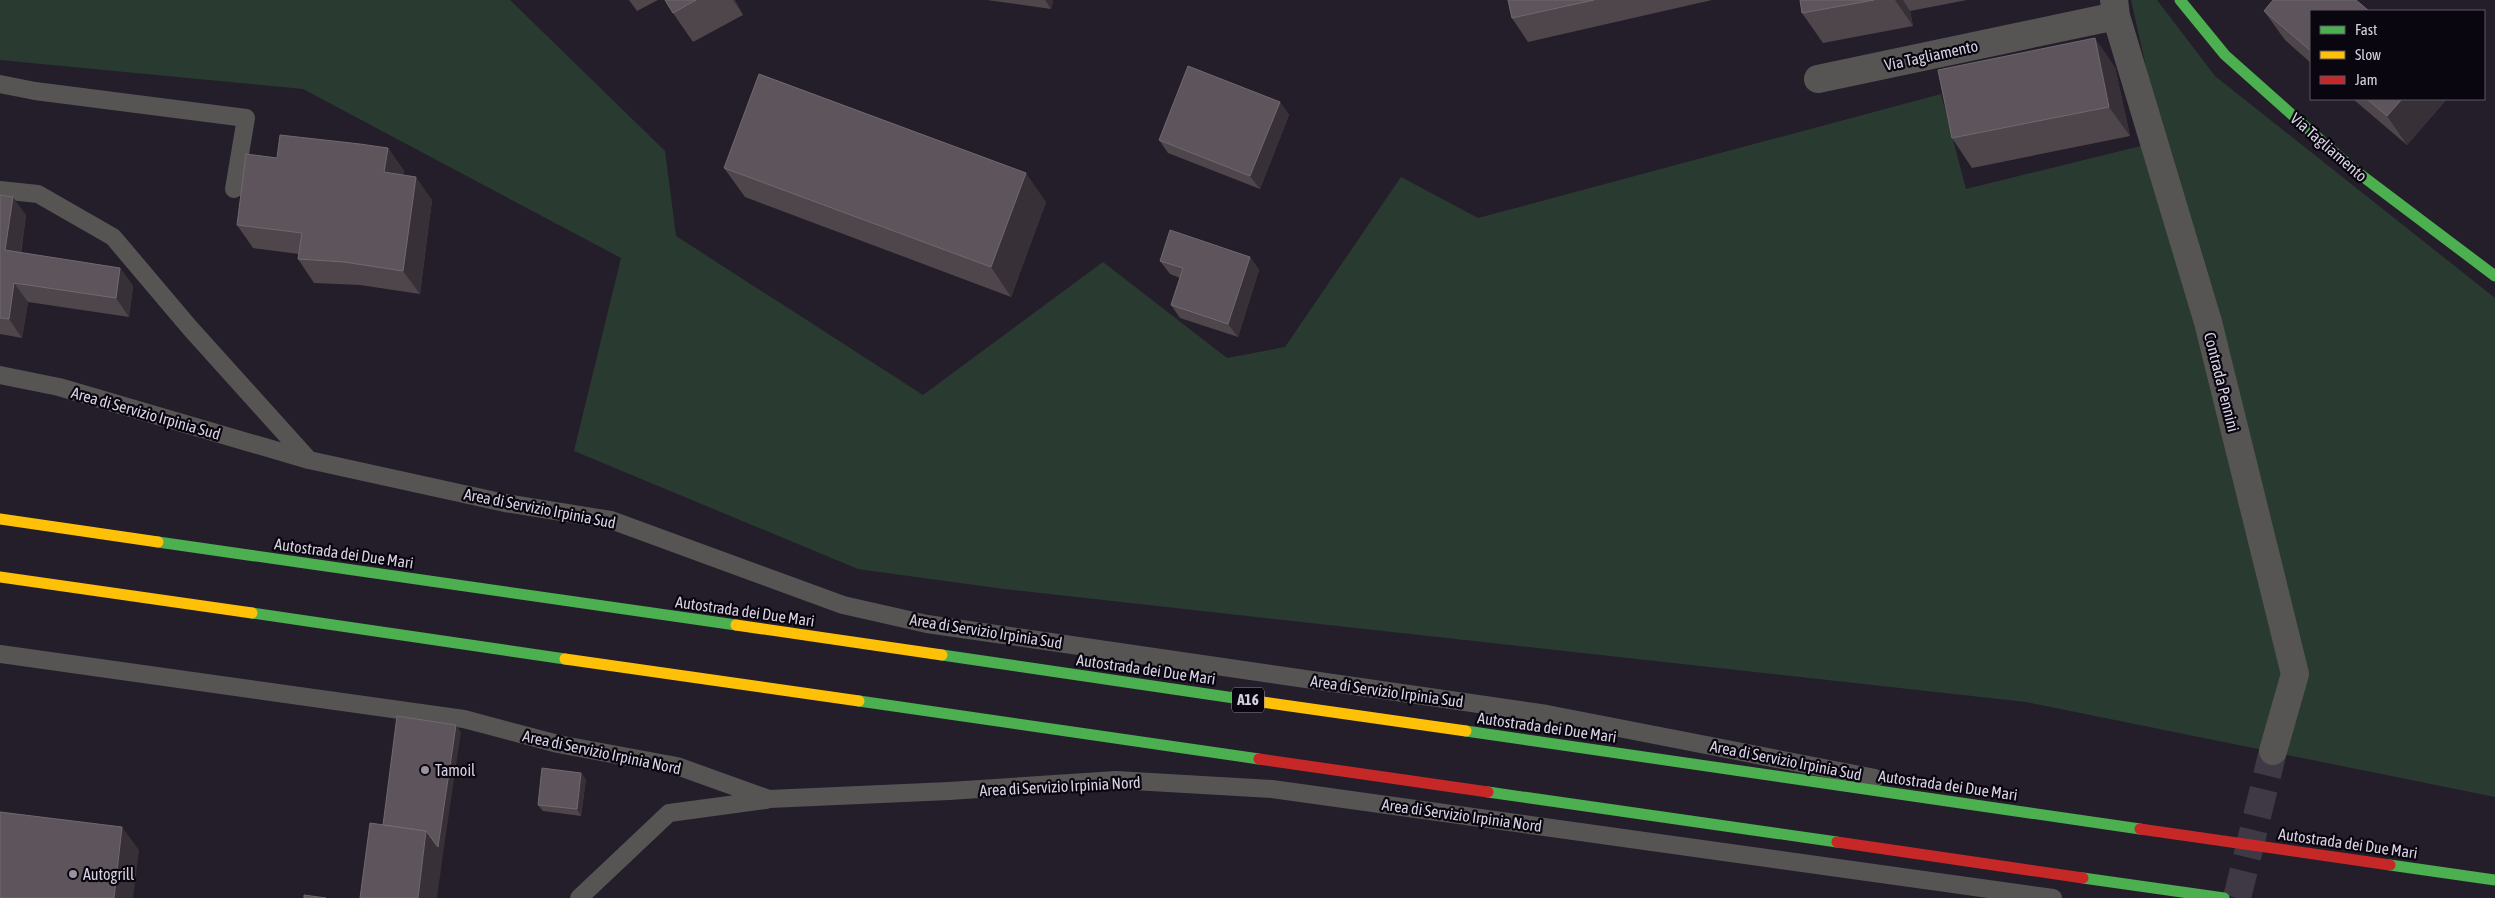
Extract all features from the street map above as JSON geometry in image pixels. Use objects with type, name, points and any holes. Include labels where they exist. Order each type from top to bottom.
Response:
[{"type":"main road","name":"Via Tagliamento","points":[[2180,0],[2225,55],[2353,169],[2495,276]]},
{"type":"main road","name":"Autostrada dei Due Mari","points":[[0,519],[2495,880]]},
{"type":"main road","points":[[0,577],[2224,898]]},
{"type":"street","name":"Via Tagliamento","points":[[1818,79],[2115,8]]},
{"type":"street","name":"Contrada Pennini","points":[[2115,8],[2208,322],[2295,674],[2273,751]]},
{"type":"lane","points":[[0,84],[35,91],[246,118],[234,190]]},
{"type":"lane","points":[[0,190],[38,194],[113,237],[190,328],[309,460]]},
{"type":"lane","name":"Area di Servizio Irpinia Sud","points":[[0,375],[59,388],[309,460],[505,503],[611,520],[843,605],[927,624],[1548,714],[2140,829]]},
{"type":"lane","name":"Area di Servizio Irpinia Nord","points":[[0,654],[464,720],[558,744],[677,766],[769,799],[949,791],[1116,780],[1272,790],[2053,898]]},
{"type":"lane","points":[[579,898],[668,813],[769,799]]},
{"type":"green space","points":[[0,0],[510,0],[665,151],[676,236],[923,395],[1103,262],[1227,358],[1285,347],[1401,177],[1478,218],[1941,94],[1966,189],[2137,147],[2162,138],[2131,0],[2157,0],[2215,76],[2495,298],[2495,797],[2026,702],[1004,589],[858,569],[574,451],[621,258],[303,89],[0,60]]},
{"type":"building","points":[[665,0],[696,0],[673,13]]},
{"type":"building","points":[[1508,0],[1594,0],[1512,18]]},
{"type":"building","points":[[1800,0],[1874,0],[1802,13]]},
{"type":"building","points":[[2273,0],[2356,0],[2368,10],[2310,10],[2310,50],[2264,11]]},
{"type":"building","points":[[2095,38],[2109,107],[1952,138],[1938,70]]},
{"type":"building","points":[[1188,66],[1280,102],[1250,176],[1159,140]]},
{"type":"building","points":[[759,74],[1026,173],[991,267],[724,168]]},
{"type":"building","points":[[2368,100],[2401,100],[2387,116]]},
{"type":"building","points":[[280,135],[388,148],[384,172],[416,177],[403,271],[344,262],[298,259],[302,233],[237,225],[246,154],[277,158]]},
{"type":"building","points":[[0,195],[13,197],[5,250],[120,268],[116,298],[14,283],[9,319],[0,318]]},
{"type":"building","points":[[1170,230],[1250,257],[1228,324],[1171,305],[1183,268],[1160,261]]},
{"type":"building","name":"Tamoil","points":[[397,716],[456,725],[438,847],[426,831],[383,825]]},
{"type":"building","points":[[542,768],[581,773],[577,809],[538,805]]},
{"type":"building","name":"Autogrill","points":[[0,812],[122,827],[114,898],[0,898]]},
{"type":"building","points":[[370,823],[426,831],[418,898],[360,898]]},
{"type":"building","points":[[304,895],[326,898],[304,898]]},
{"type":"tunnel","points":[[2237,898],[2273,751]]},
{"type":"traffic: fast","points":[[2180,0],[2225,55],[2353,169],[2495,276]]},
{"type":"traffic: fast","points":[[158,542],[736,625]]},
{"type":"traffic: fast","points":[[252,613],[565,659]]},
{"type":"traffic: fast","points":[[942,655],[1241,699]]},
{"type":"traffic: fast","points":[[859,701],[1259,759]]},
{"type":"traffic: fast","points":[[1466,731],[2140,829]]},
{"type":"traffic: fast","points":[[1488,792],[1837,842]]},
{"type":"traffic: fast","points":[[2390,865],[2495,880]]},
{"type":"traffic: fast","points":[[2083,878],[2224,898]]},
{"type":"traffic: slow","points":[[0,519],[158,542]]},
{"type":"traffic: slow","points":[[0,577],[252,613]]},
{"type":"traffic: slow","points":[[736,625],[942,655]]},
{"type":"traffic: slow","points":[[565,659],[859,701]]},
{"type":"traffic: slow","points":[[1241,699],[1466,731]]},
{"type":"traffic: jam","points":[[1259,759],[1488,792]]},
{"type":"traffic: jam","points":[[2140,829],[2390,865]]},
{"type":"traffic: jam","points":[[1837,842],[2083,878]]},
{"type":"place","name":"Tamoil","points":[[425,770]]},
{"type":"place","name":"Autogrill","points":[[73,874]]}]
